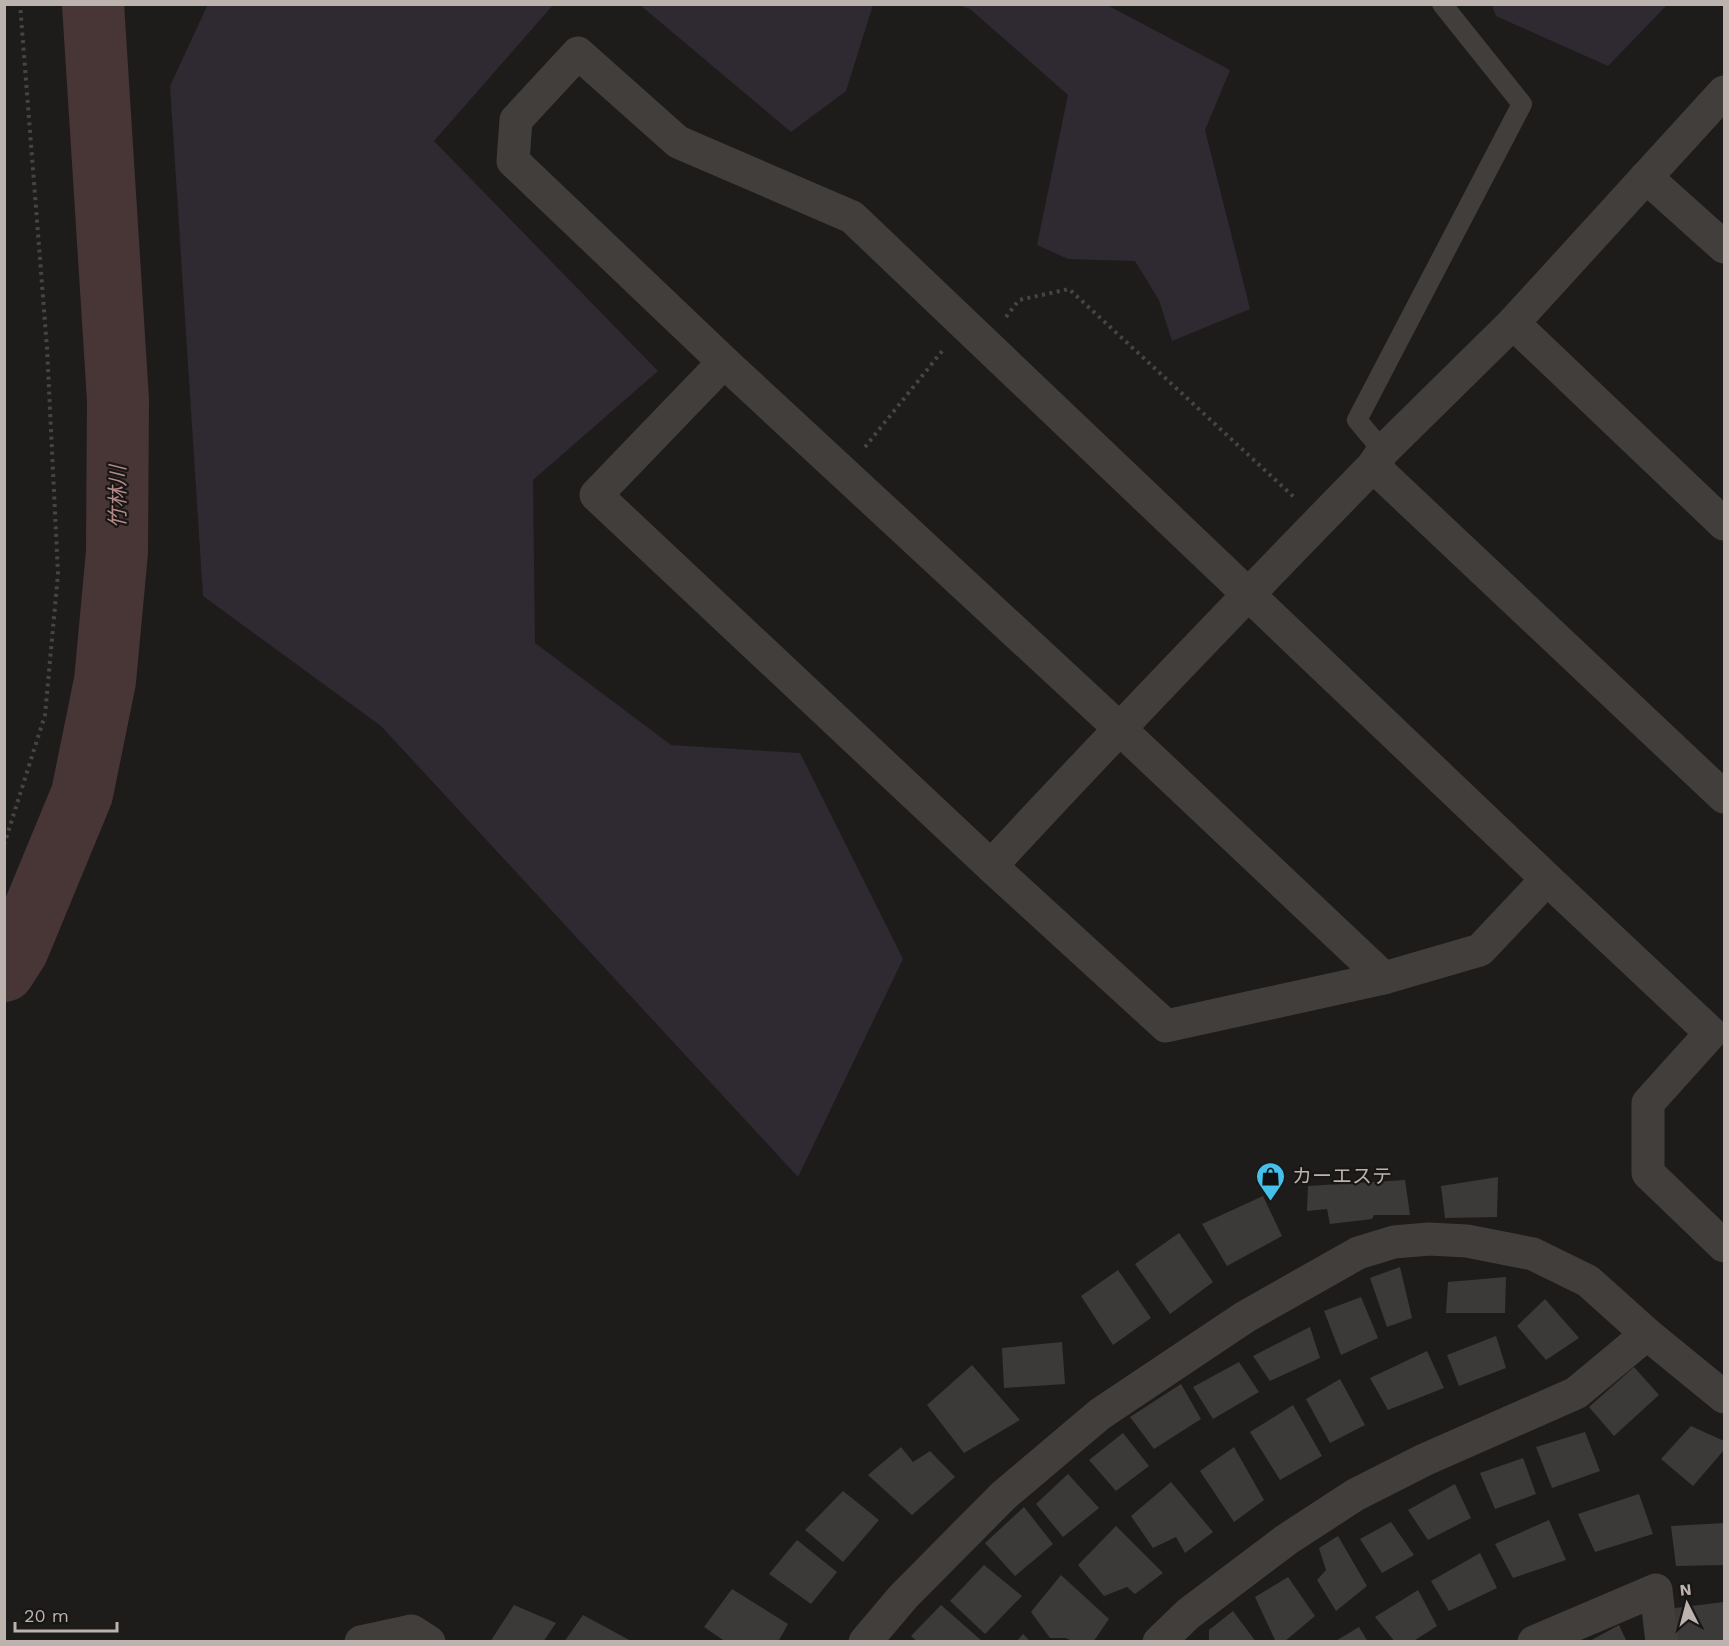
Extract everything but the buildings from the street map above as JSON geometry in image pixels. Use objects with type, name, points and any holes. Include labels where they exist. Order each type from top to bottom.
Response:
[{"type":"street","points":[[1384,978],[1119,728],[724,362],[513,161],[516,120],[578,53],[678,142],[852,217],[1547,879],[1718,1037],[1648,1103],[1648,1173],[1725,1245]]},
{"type":"street","points":[[991,866],[1119,728],[1250,595],[1378,458],[1513,323],[1725,92]]},
{"type":"street","points":[[1646,177],[1725,247]]},
{"type":"street","points":[[1513,323],[1725,524]]},
{"type":"street","points":[[724,362],[596,495],[991,866],[1166,1026],[1384,978],[1480,950],[1547,879]]},
{"type":"street","points":[[1378,458],[1725,797]]},
{"type":"street","points":[[865,1641],[903,1597],[1003,1496],[1100,1414],[1245,1317],[1358,1253],[1394,1242],[1429,1239],[1467,1241],[1533,1254],[1588,1281],[1647,1334],[1725,1397]]},
{"type":"street","points":[[1159,1641],[1188,1614],[1286,1540],[1355,1495],[1424,1460],[1576,1393],[1647,1334]]},
{"type":"street","points":[[1534,1641],[1656,1590],[1662,1641]]},
{"type":"street","points":[[361,1641],[412,1631],[429,1641]]},
{"type":"lane","points":[[1378,458],[1357,420],[1522,104],[1442,4]]},
{"type":"path","points":[[4,845],[45,715],[58,574],[47,348],[20,4]]},
{"type":"path","points":[[844,473],[975,334],[1019,300],[1069,289],[1320,521]]},
{"type":"shaded area","points":[[208,4],[553,5],[434,141],[658,371],[533,480],[535,643],[671,745],[800,753],[903,959],[798,1177],[381,726],[203,596],[170,86]]},
{"type":"shaded area","points":[[1492,4],[1667,5],[1608,66],[1496,16]]},
{"type":"shaded area","points":[[640,5],[873,5],[846,91],[791,132]]},
{"type":"shaded area","points":[[959,5],[1107,5],[1230,70],[1205,130],[1250,309],[1172,341],[1159,300],[1135,261],[1068,259],[1037,245],[1068,95],[970,9]]},
{"type":"waterway","name":"竹林川","points":[[4,971],[18,949],[82,794],[105,681],[117,552],[118,400],[93,4]]},
{"type":"place","name":"カーエステ","points":[[1271,1202]]}]
